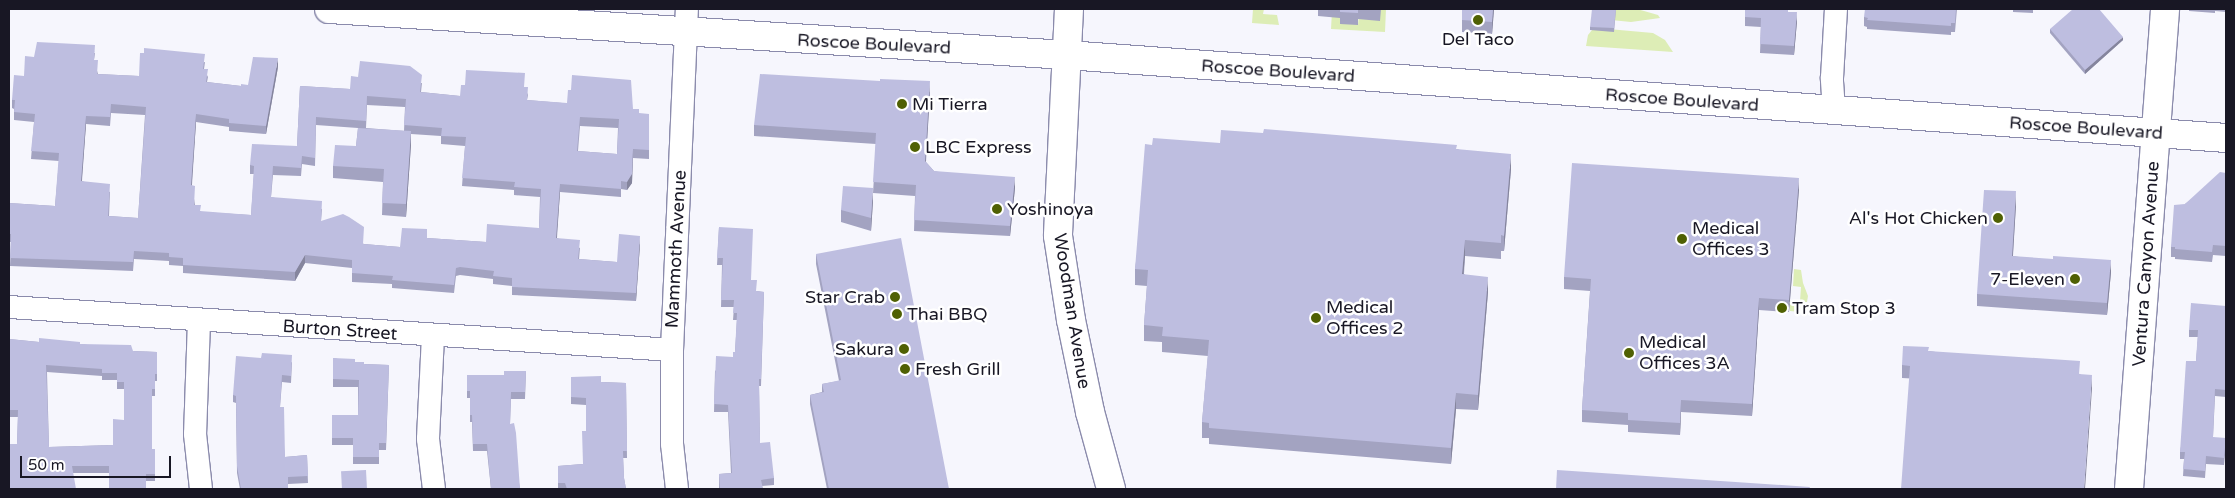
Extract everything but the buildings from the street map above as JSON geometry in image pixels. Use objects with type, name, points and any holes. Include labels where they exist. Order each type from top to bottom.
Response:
[{"type":"main road","name":"Roscoe Boulevard","points":[[329,9],[686,20],[769,38],[1066,55],[2226,138]]},
{"type":"main road","name":"Woodman Avenue","points":[[1069,9],[1058,236],[1071,320],[1090,412],[1111,489]]},
{"type":"main road","name":"Ventura Canyon Avenue","points":[[2129,489],[2165,9]]},
{"type":"street","points":[[1834,110],[1832,78],[1836,9]]},
{"type":"street","name":"Mammoth Avenue","points":[[677,489],[672,444],[672,350],[686,20]]},
{"type":"street","name":"Burton Street","points":[[9,307],[199,321],[672,350]]},
{"type":"street","points":[[199,321],[196,434],[201,489]]},
{"type":"street","points":[[432,336],[428,439],[434,489]]},
{"type":"green space","points":[[1253,9],[1264,9],[1263,14],[1277,15],[1279,25],[1252,23]]},
{"type":"green space","points":[[1375,9],[1386,9],[1385,32],[1331,29],[1332,11],[1358,25],[1359,13]]},
{"type":"green space","points":[[1612,9],[1637,9],[1658,15],[1660,18],[1631,22],[1611,20]]},
{"type":"green space","points":[[1597,28],[1653,33],[1665,40],[1673,52],[1586,46],[1588,35]]},
{"type":"green space","points":[[1794,269],[1801,270],[1808,296],[1807,302],[1801,302],[1800,312],[1790,311],[1790,301],[1800,301],[1801,287],[1793,286]]},
{"type":"place","name":"Del Taco","points":[[1478,20]]},
{"type":"place","name":"Mi Tierra","points":[[902,104]]},
{"type":"place","name":"LBC Express","points":[[915,147]]},
{"type":"place","name":"Yoshinoya","points":[[997,209]]},
{"type":"place","name":"Al's Hot Chicken","points":[[1998,218]]},
{"type":"place","name":"Medical Offices 3","points":[[1682,239]]},
{"type":"place","name":"7-Eleven","points":[[2075,279]]},
{"type":"place","name":"Star Crab","points":[[895,297]]},
{"type":"place","name":"Tram Stop 3","points":[[1782,308]]},
{"type":"place","name":"Thai BBQ","points":[[897,314]]},
{"type":"place","name":"Medical Offices 2","points":[[1316,318]]},
{"type":"place","name":"Sakura","points":[[904,349]]},
{"type":"place","name":"Medical Offices 3A","points":[[1629,353]]},
{"type":"place","name":"Fresh Grill","points":[[905,369]]}]
